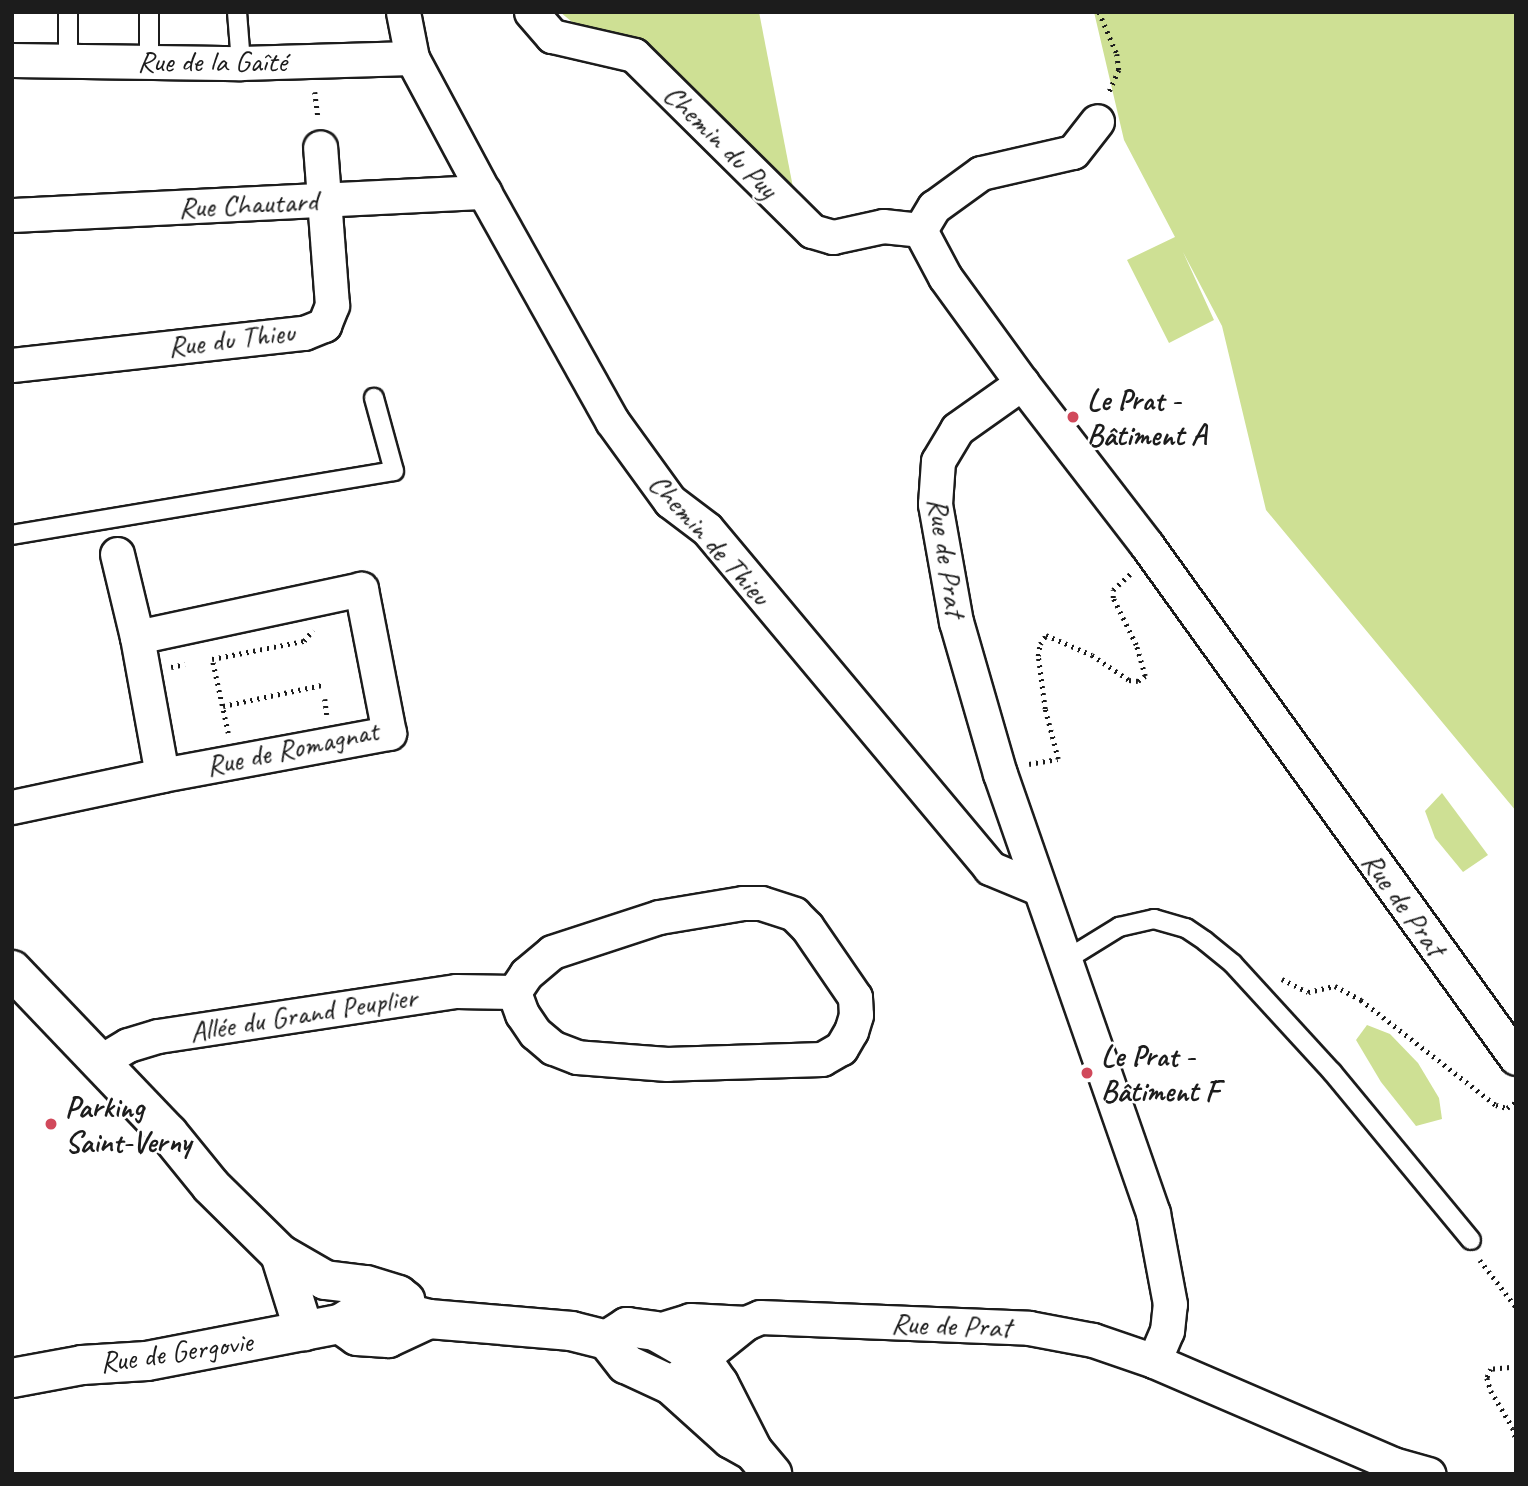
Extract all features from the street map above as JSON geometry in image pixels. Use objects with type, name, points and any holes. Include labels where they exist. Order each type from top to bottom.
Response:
[{"type":"main road","points":[[12,970],[98,1063],[168,1133],[211,1186],[280,1254],[325,1280],[366,1285],[398,1295],[429,1319]]},
{"type":"main road","points":[[280,1254],[322,1328],[357,1336],[388,1338],[429,1319],[570,1331],[607,1340],[626,1364],[671,1385],[731,1439],[763,1462]]},
{"type":"main road","points":[[322,1328],[325,1280]]},
{"type":"main road","points":[[607,1340],[627,1327],[655,1331],[700,1357],[719,1384],[763,1462]]},
{"type":"main road","name":"Rue de Gergovie","points":[[12,1378],[82,1365],[138,1362],[322,1328]]},
{"type":"street","name":"Chemin de Thieu","points":[[403,12],[412,58],[612,421],[670,501],[707,529],[990,867],[1038,888]]},
{"type":"street","name":"Chemin du Puy","points":[[531,12],[552,36],[634,55],[812,231],[833,237],[884,226],[920,230]]},
{"type":"street","name":"Rue de la Gaîté","points":[[12,60],[240,63],[412,58]]},
{"type":"street","points":[[1022,383],[945,276],[920,230],[934,207],[981,173],[1073,152],[1097,121]]},
{"type":"street","points":[[320,147],[325,200]]},
{"type":"street","name":"Rue Chautard","points":[[12,215],[484,192]]},
{"type":"street","name":"Rue du Thieu","points":[[12,365],[304,332],[324,325],[332,305],[325,200]]},
{"type":"street","name":"Rue de Prat","points":[[1153,1361],[1167,1331],[1170,1304],[1153,1213],[998,769],[956,622],[935,505],[938,461],[957,429],[1022,383],[1152,554],[1516,1058]]},
{"type":"street","points":[[117,554],[137,638],[162,775]]},
{"type":"street","name":"Rue de Romagnat","points":[[12,807],[162,775],[389,733],[361,589],[137,638]]},
{"type":"street","points":[[761,903],[794,914],[807,926],[855,997],[856,1015],[841,1048],[822,1059],[667,1064],[577,1057],[553,1048],[535,1033],[522,1014],[514,992],[526,974],[552,952],[659,917],[761,903]]},
{"type":"street","name":"Allée du Grand Peuplier","points":[[98,1063],[128,1045],[158,1036],[456,991],[514,992]]},
{"type":"street","name":"Rue de Prat","points":[[671,1385],[700,1357],[746,1323],[760,1317],[1029,1328],[1093,1340],[1153,1361],[1393,1464],[1429,1474]]},
{"type":"street","name":"Rue de Prat","points":[[655,1331],[690,1320],[746,1323]]},
{"type":"lane","points":[[68,12],[68,61]]},
{"type":"lane","points":[[149,12],[149,62]]},
{"type":"lane","points":[[237,12],[240,63]]},
{"type":"lane","points":[[12,535],[394,471],[374,398]]},
{"type":"lane","points":[[1064,961],[1119,927],[1154,919],[1186,928],[1205,941],[1233,964],[1332,1072],[1471,1240]]},
{"type":"path","points":[[1097,121],[1119,70],[1117,54],[1099,12]]},
{"type":"path","points":[[313,61],[320,147]]},
{"type":"path","points":[[998,769],[1058,759],[1045,709],[1038,656],[1040,644],[1046,635],[1092,655],[1129,680],[1138,681],[1145,676],[1136,645],[1113,598],[1114,590],[1152,554]]},
{"type":"path","points":[[212,659],[234,762]]},
{"type":"path","points":[[223,706],[322,685]]},
{"type":"path","points":[[1279,978],[1308,992],[1335,986],[1361,1000],[1496,1105],[1507,1108],[1516,1102]]},
{"type":"path","points":[[1471,1240],[1473,1251],[1516,1307]]},
{"type":"path","points":[[1516,1367],[1491,1369],[1488,1378],[1491,1391],[1513,1428],[1516,1440]]},
{"type":"green space","points":[[560,12],[759,12],[797,208]]},
{"type":"green space","points":[[1094,12],[1516,12],[1516,811],[1266,510],[1222,326],[1183,252],[1214,320],[1169,343],[1127,260],[1175,237],[1124,140]]},
{"type":"green space","points":[[1442,793],[1488,855],[1463,872],[1435,838],[1425,811]]},
{"type":"green space","points":[[1367,1025],[1390,1034],[1418,1063],[1439,1098],[1442,1119],[1416,1126],[1381,1082],[1356,1040]]},
{"type":"place","name":"Le Prat - Bâtiment A","points":[[1073,417]]},
{"type":"place","name":"Le Prat - Bâtiment F","points":[[1087,1073]]},
{"type":"place","name":"Parking Saint-Verny","points":[[51,1124]]}]
